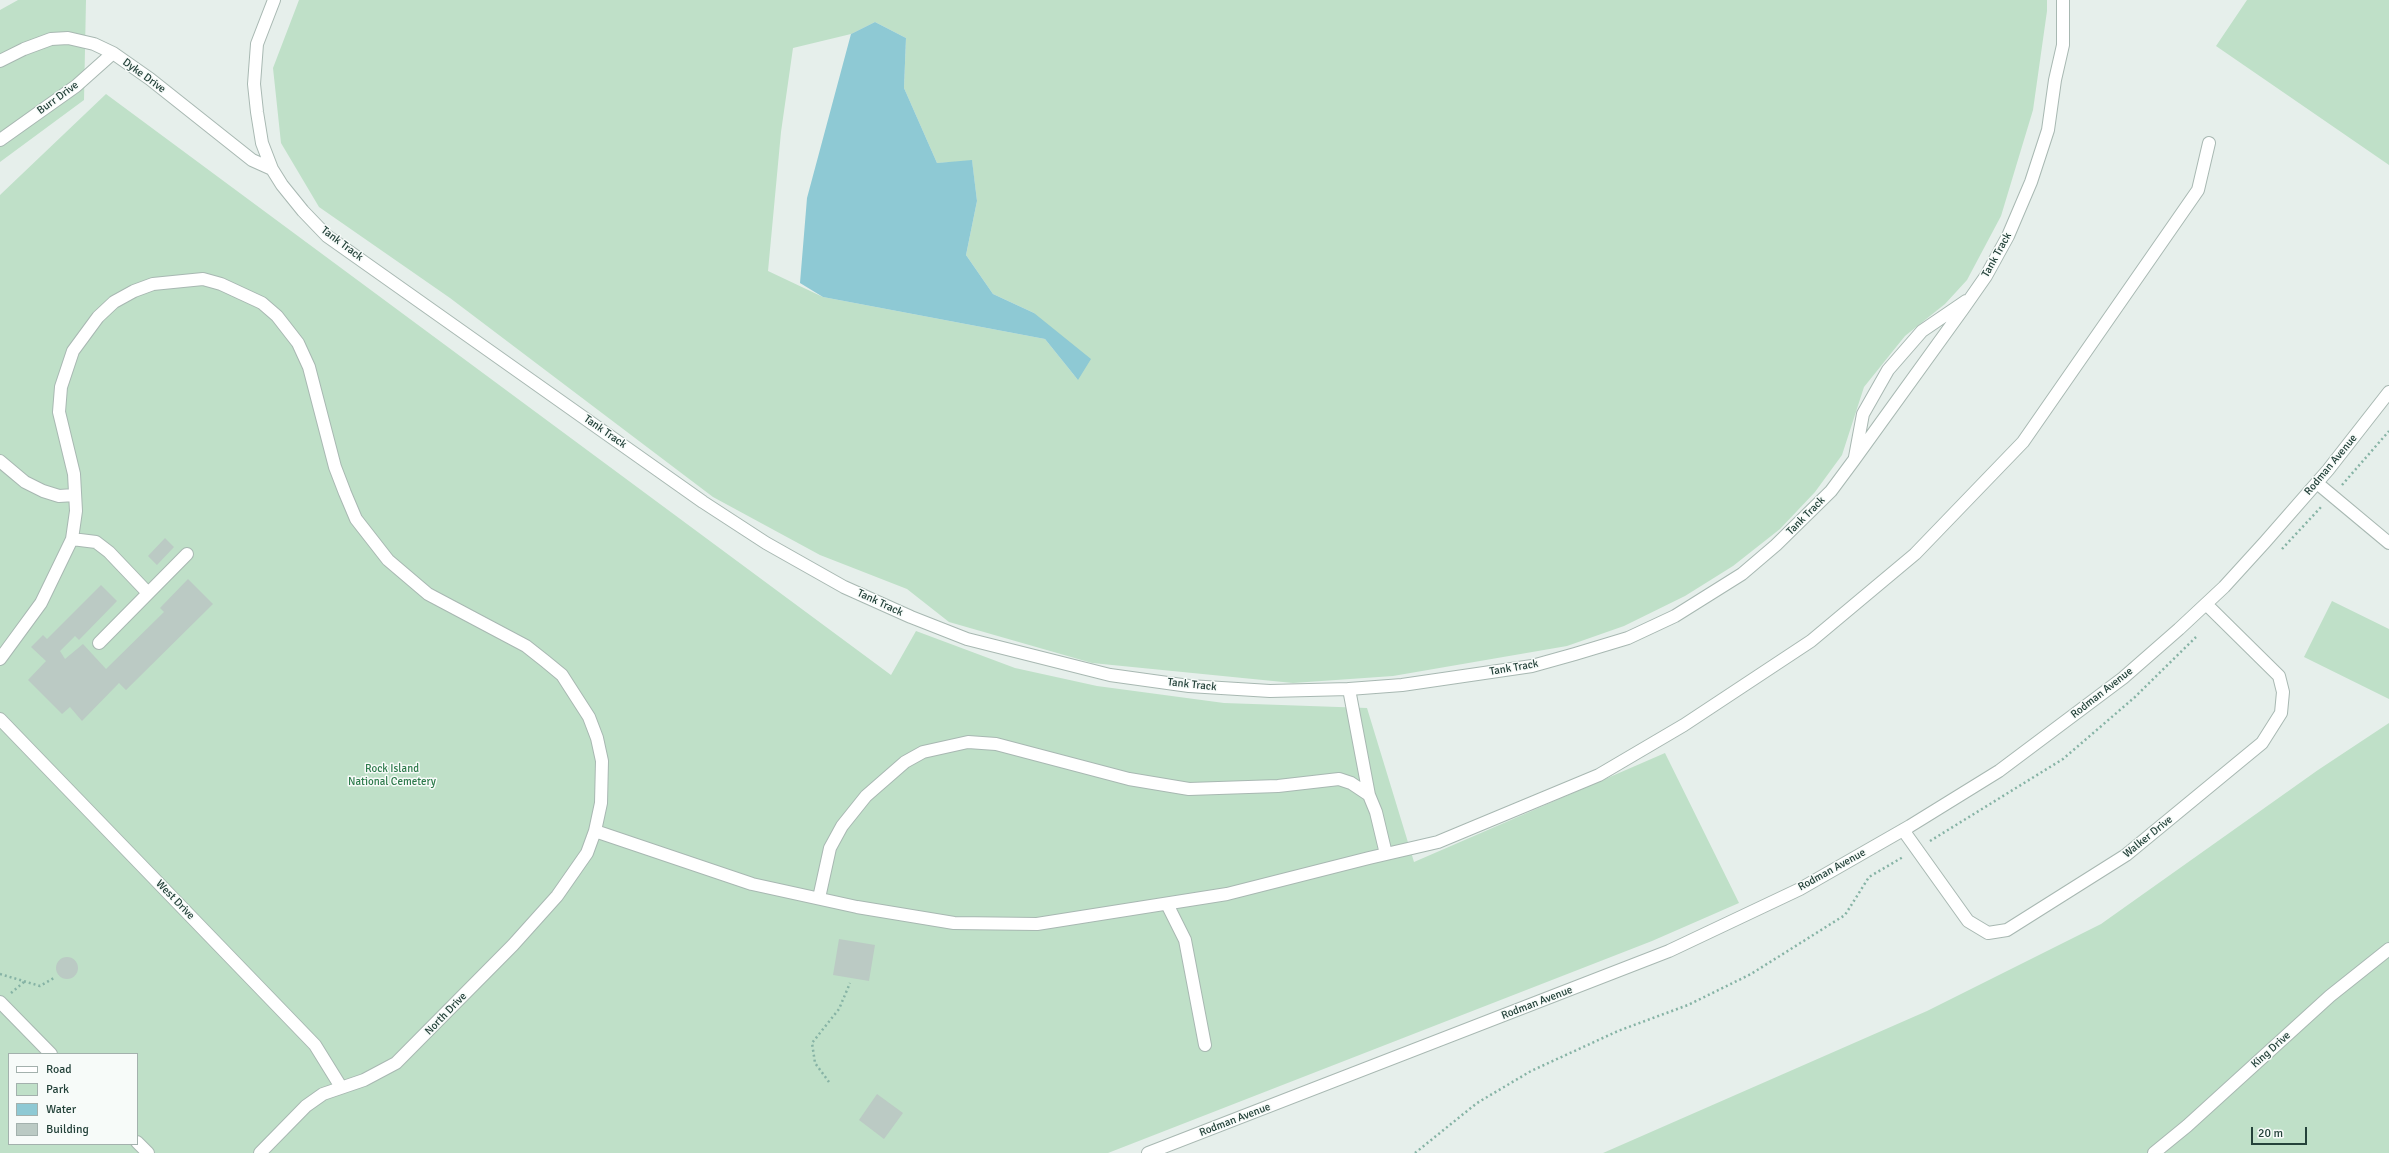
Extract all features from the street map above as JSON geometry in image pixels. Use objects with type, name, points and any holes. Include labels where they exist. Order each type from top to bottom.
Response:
[{"type":"street","name":"Tank Track","points":[[274,0],[257,44],[254,84],[262,143],[272,169],[282,185],[327,236],[703,502],[766,543],[844,587],[911,617],[967,639],[1110,675],[1196,687],[1270,691],[1348,689],[1402,685],[1532,666],[1628,638],[1675,616],[1742,574],[1798,525],[1831,491],[1972,297],[2008,236],[2031,182],[2048,130],[2055,80],[2063,45],[2063,0]]},
{"type":"street","name":"Dyke Drive","points":[[0,61],[24,48],[51,39],[68,38],[94,44],[113,53],[150,79],[252,160],[272,169]]},
{"type":"street","name":"Burr Drive","points":[[0,140],[76,86],[113,53]]},
{"type":"street","points":[[595,831],[752,884],[914,918],[954,923],[1037,924],[1228,894],[1438,842],[1599,775],[1684,725],[1811,641],[1915,554],[2023,442],[2198,190],[2209,143]]},
{"type":"street","name":"North Drive","points":[[0,659],[41,603],[72,539],[76,511],[74,474],[58,412],[61,387],[73,351],[98,317],[114,302],[134,291],[153,284],[181,280],[204,279],[221,284],[262,303],[277,316],[298,343],[309,367],[335,467],[356,518],[370,538],[405,577],[428,594],[526,646],[562,675],[574,691],[589,717],[597,738],[602,761],[601,802],[595,831],[587,853],[557,896],[422,1039],[396,1063],[380,1073],[323,1094],[306,1106],[260,1153]]},
{"type":"street","points":[[1854,460],[1863,414],[1888,370],[1922,331],[1972,297]]},
{"type":"street","name":"Rodman Avenue","points":[[1148,1153],[1669,952],[1800,888],[1903,830],[1999,771],[2123,678],[2206,604],[2224,587],[2317,483],[2389,392]]},
{"type":"street","points":[[0,461],[24,482],[43,491],[59,496],[75,494]]},
{"type":"street","points":[[2317,483],[2389,543]]},
{"type":"street","points":[[72,539],[96,542],[108,552],[148,593]]},
{"type":"street","points":[[99,643],[187,554]]},
{"type":"street","name":"Walker Drive","points":[[1903,830],[1968,921],[1988,933],[2007,930],[2126,855],[2262,743],[2281,713],[2283,692],[2279,676],[2206,604]]},
{"type":"street","points":[[1348,689],[1369,795],[1376,812],[1386,854]]},
{"type":"street","name":"West Drive","points":[[0,719],[315,1045],[341,1087]]},
{"type":"street","points":[[819,898],[830,848],[852,811],[883,779],[904,762],[923,752],[943,746],[968,742],[996,744],[1129,779],[1189,789],[1278,786],[1339,779],[1351,783],[1369,795]]},
{"type":"street","points":[[1167,904],[1185,940],[1205,1045]]},
{"type":"street","name":"King Drive","points":[[2154,1153],[2187,1126],[2330,996],[2389,949]]},
{"type":"street","points":[[0,1002],[50,1053]]},
{"type":"street","points":[[138,1143],[148,1153]]},
{"type":"path","points":[[0,974],[40,986],[54,978]]},
{"type":"path","points":[[830,1082],[815,1063],[812,1043],[839,1009],[850,982]]},
{"type":"green space","points":[[18,0],[86,0],[84,100],[0,162],[0,10]]},
{"type":"green space","points":[[299,0],[2047,0],[2047,11],[2033,110],[2001,216],[1967,280],[1945,304],[1905,336],[1864,387],[1842,455],[1815,492],[1780,529],[1733,566],[1685,596],[1624,626],[1567,646],[1393,676],[1293,683],[1092,663],[949,622],[907,589],[820,555],[713,497],[450,298],[319,207],[281,143],[273,68]],"holes":[[[875,22],[906,38],[904,88],[937,163],[972,161],[977,201],[966,255],[993,294],[1034,313],[1078,380],[1045,339],[823,297],[768,271],[781,132],[793,48],[851,34]]]},
{"type":"green space","points":[[2247,0],[2389,0],[2389,165],[2216,46]]},
{"type":"green space","name":"Rock Island National Cemetery","points":[[106,94],[891,675],[916,631],[1015,668],[1097,686],[1224,703],[1367,708],[1414,862],[1665,753],[1739,903],[1652,941],[1108,1153],[0,1153],[0,195]]},
{"type":"green space","points":[[2332,601],[2389,629],[2389,699],[2304,657]]},
{"type":"green space","points":[[2389,723],[2389,1153],[1603,1153],[1927,1011],[2101,924],[2318,770]]},
{"type":"water","points":[[875,22],[906,38],[904,88],[937,163],[972,160],[977,201],[966,255],[993,294],[1034,313],[1091,359],[1078,380],[1045,339],[823,297],[800,283],[807,198],[851,34]]},
{"type":"building","points":[[165,538],[174,547],[157,565],[148,556]]},
{"type":"building","points":[[188,579],[213,604],[126,690],[119,683],[82,721],[70,707],[62,714],[28,680],[46,661],[31,647],[43,635],[47,639],[101,585],[117,601],[79,640],[75,636],[60,651],[65,659],[83,644],[106,669],[164,612],[160,608]]},
{"type":"building","points":[[839,939],[875,945],[869,981],[833,975]]},
{"type":"building","points":[[67,957],[75,960],[78,968],[75,976],[67,979],[59,976],[56,968],[59,960]]},
{"type":"building","points":[[877,1094],[903,1113],[884,1139],[859,1120]]}]
